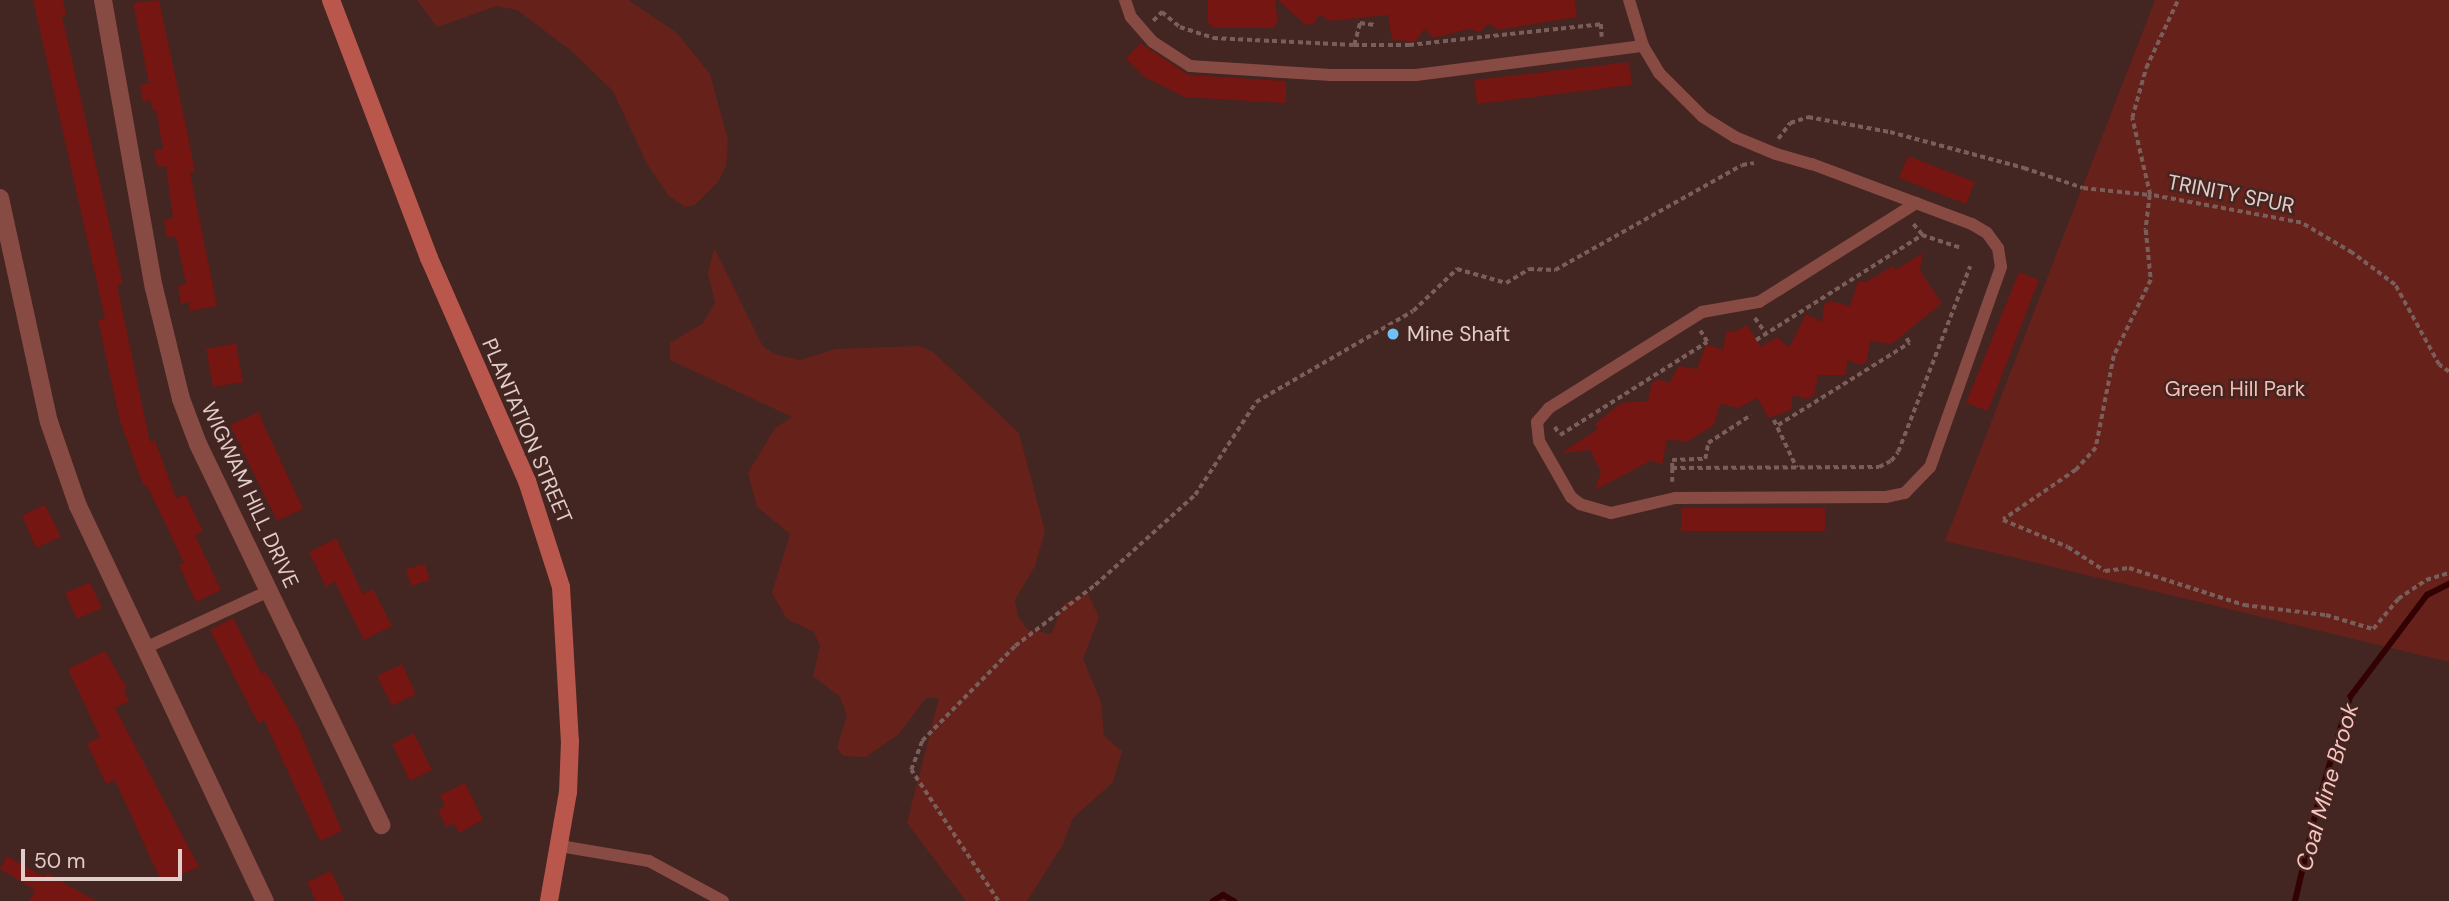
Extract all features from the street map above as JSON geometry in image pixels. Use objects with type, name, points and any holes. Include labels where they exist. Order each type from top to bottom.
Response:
[{"type":"main road","name":"PLANTATION STREET","points":[[331,0],[429,258],[527,481],[561,587],[570,741],[560,846],[549,901]]},
{"type":"street","name":"WIGWAM HILL DRIVE","points":[[103,0],[154,288],[176,382],[198,444],[381,825]]},
{"type":"street","points":[[0,198],[49,422],[81,513],[265,901]]},
{"type":"lane","points":[[1125,0],[1131,17],[1153,42],[1190,66],[1225,71],[1416,75],[1643,46]]},
{"type":"lane","points":[[1629,0],[1643,46],[1659,73],[1703,117],[1735,137],[1769,151],[1910,207],[1987,233],[1998,248],[2001,268],[1930,467],[1905,493],[1886,497],[1675,498],[1611,513],[1594,510],[1572,497],[1543,451],[1536,431],[1537,422],[1549,408],[1702,312],[1759,302],[1910,207]]},
{"type":"lane","points":[[145,648],[269,591]]},
{"type":"lane","points":[[560,846],[649,861],[723,901]]},
{"type":"path","points":[[2178,0],[2146,68],[2132,118],[2150,195],[2146,230],[2151,280],[2114,356],[2096,448],[2077,470],[2003,520],[2068,547],[2105,571],[2140,571],[2244,605],[2326,615],[2373,629],[2398,599],[2426,580],[2449,573]]},
{"type":"path","points":[[1143,17],[1154,20],[1162,12],[1180,27],[1213,38],[1354,45],[1409,46],[1601,24],[1603,40],[1608,38]]},
{"type":"path","points":[[1354,45],[1360,23],[1375,25]]},
{"type":"path","name":"TRINITY SPUR","points":[[1769,151],[1790,123],[1808,117],[1890,132],[2083,188],[2150,195],[2301,223],[2352,253],[2395,285],[2439,365],[2449,372]]},
{"type":"path","points":[[998,901],[911,770],[922,741],[1015,646],[1095,585],[1195,495],[1256,402],[1413,311],[1457,269],[1506,283],[1529,269],[1555,270],[1742,164],[1758,163],[1769,151]]},
{"type":"path","points":[[1910,207],[1922,235],[1961,248]]},
{"type":"path","points":[[1756,340],[1922,235]]},
{"type":"path","points":[[1672,468],[1879,467],[1898,452],[1970,266]]},
{"type":"path","points":[[1745,315],[1756,318],[1766,334]]},
{"type":"path","points":[[1552,422],[1560,435],[1707,342],[1699,328],[1706,323]]},
{"type":"path","points":[[1778,425],[1909,343],[1905,336]]},
{"type":"path","points":[[1669,485],[1672,460],[1705,459],[1708,443],[1751,415]]},
{"type":"path","points":[[1774,420],[1797,468]]},
{"type":"green space","points":[[417,0],[628,0],[677,33],[710,74],[728,140],[726,166],[718,182],[695,205],[685,207],[669,196],[647,164],[613,91],[574,53],[517,10],[497,6],[437,27]]},
{"type":"green space","name":"Green Hill Park","points":[[2155,0],[2449,0],[2449,662],[1945,541]]},
{"type":"green space","points":[[714,248],[762,345],[774,354],[800,360],[836,349],[919,346],[933,352],[1019,433],[1045,531],[1035,566],[1015,600],[1018,616],[1027,629],[1051,634],[1065,603],[1088,594],[1099,617],[1083,659],[1101,702],[1104,736],[1122,751],[1113,782],[1073,818],[1063,844],[1027,901],[966,901],[907,823],[939,698],[926,698],[899,734],[866,757],[843,756],[837,748],[847,715],[840,697],[813,676],[820,646],[814,632],[787,619],[772,593],[790,534],[757,507],[748,473],[775,428],[792,417],[670,360],[670,343],[703,323],[715,303],[708,273]]},
{"type":"building","points":[[33,0],[63,0],[66,15],[62,16],[123,284],[117,285],[150,442],[155,440],[176,498],[185,494],[203,531],[195,535],[221,590],[196,602],[179,565],[184,563],[147,485],[144,487],[120,421],[98,320],[105,318]]},
{"type":"building","points":[[159,0],[195,172],[190,173],[217,306],[190,311],[189,302],[181,304],[178,286],[186,284],[176,236],[167,238],[164,220],[173,218],[166,166],[157,167],[154,150],[163,149],[156,109],[152,110],[150,100],[143,102],[140,85],[149,83],[133,3]]},
{"type":"building","points":[[1208,0],[1275,0],[1278,21],[1274,28],[1213,28],[1208,22]]},
{"type":"building","points":[[1278,0],[1575,0],[1577,17],[1498,30],[1488,23],[1480,32],[1469,29],[1434,38],[1424,29],[1416,41],[1408,41],[1392,40],[1388,15],[1329,21],[1320,14],[1314,23],[1306,25]]},
{"type":"building","points":[[1140,43],[1189,75],[1286,81],[1286,103],[1185,97],[1146,78],[1126,59]]},
{"type":"building","points":[[1629,62],[1632,85],[1477,104],[1474,80]]},
{"type":"building","points":[[1908,156],[1975,182],[1966,204],[1899,178]]},
{"type":"building","points":[[1923,253],[1920,271],[1942,303],[1892,344],[1870,341],[1867,361],[1861,365],[1847,360],[1846,375],[1818,375],[1814,396],[1807,399],[1793,395],[1791,410],[1769,418],[1757,398],[1739,408],[1720,404],[1714,425],[1688,441],[1667,440],[1662,465],[1652,460],[1595,490],[1601,472],[1590,450],[1561,453],[1598,429],[1595,424],[1621,403],[1648,401],[1652,383],[1658,379],[1669,383],[1679,366],[1697,369],[1706,344],[1723,350],[1727,330],[1735,332],[1747,325],[1761,347],[1777,337],[1789,348],[1806,314],[1822,322],[1824,305],[1830,301],[1850,306],[1858,281],[1866,282],[1893,266],[1895,270]]},
{"type":"building","points":[[2019,272],[2039,280],[1988,411],[1966,403]]},
{"type":"building","points":[[236,343],[243,382],[213,387],[206,349]]},
{"type":"building","points":[[258,412],[303,509],[277,521],[230,425]]},
{"type":"building","points":[[45,505],[61,537],[36,548],[22,515]]},
{"type":"building","points":[[1681,508],[1825,508],[1825,531],[1681,531]]},
{"type":"building","points":[[336,538],[363,594],[373,589],[392,626],[364,640],[335,582],[326,587],[309,552]]},
{"type":"building","points":[[425,564],[430,580],[411,586],[406,569]]},
{"type":"building","points":[[90,582],[102,608],[77,619],[65,593]]},
{"type":"building","points":[[233,618],[262,674],[266,672],[298,727],[342,831],[320,841],[264,720],[258,723],[210,630]]},
{"type":"building","points":[[105,651],[127,688],[124,690],[129,701],[115,708],[199,867],[162,883],[115,780],[106,784],[87,744],[100,737],[68,669]]},
{"type":"building","points":[[402,664],[416,694],[392,706],[377,676]]},
{"type":"building","points":[[414,733],[432,770],[410,781],[392,744]]},
{"type":"building","points":[[465,783],[483,820],[459,833],[454,823],[446,827],[438,810],[445,806],[440,795]]},
{"type":"building","points":[[7,856],[44,877],[47,873],[96,901],[29,901],[35,890],[0,869]]},
{"type":"building","points":[[331,871],[345,901],[316,901],[307,882]]},
{"type":"waterway","name":"Coal Mine Brook","points":[[2295,901],[2318,803],[2350,697],[2427,595],[2449,584]]},
{"type":"waterway","name":"Coal Mine Brook","points":[[1213,901],[1223,895],[1234,901]]},
{"type":"place","name":"Mine Shaft","points":[[1393,334]]}]
